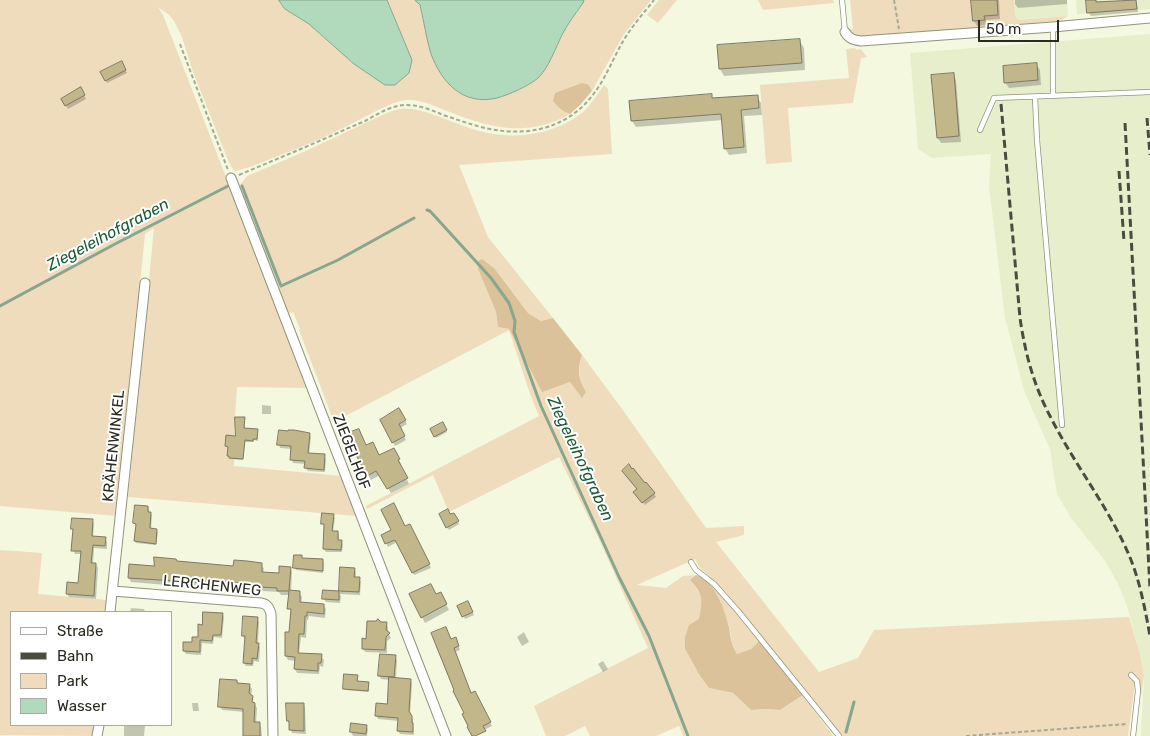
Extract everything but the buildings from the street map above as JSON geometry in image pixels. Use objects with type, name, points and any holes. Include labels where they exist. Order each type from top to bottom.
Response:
[{"type":"street","points":[[845,32],[848,37],[861,41],[1150,18]]},
{"type":"street","name":"ZIEGELHOF","points":[[231,178],[446,736]]},
{"type":"street","name":"KRÄHENWINKEL","points":[[110,611],[145,283]]},
{"type":"street","name":"LERCHENWEG","points":[[113,591],[266,604],[270,608],[271,614],[274,736]]},
{"type":"lane","points":[[842,0],[845,32]]},
{"type":"lane","points":[[1053,27],[1053,96]]},
{"type":"lane","points":[[980,130],[994,98],[1150,92]]},
{"type":"lane","points":[[1035,97],[1037,140],[1062,425]]},
{"type":"lane","points":[[691,562],[700,574],[714,584],[738,611],[839,736]]},
{"type":"lane","points":[[1131,675],[1136,681],[1138,690],[1133,736]]},
{"type":"path","points":[[180,44],[231,178],[324,139],[386,109],[398,106],[419,106],[467,123],[504,131],[528,131],[549,127],[573,116],[587,102],[596,90],[623,42],[654,0]]},
{"type":"path","points":[[894,0],[900,39]]},
{"type":"path","points":[[966,736],[1134,724]]},
{"type":"shaded area","points":[[1014,0],[1067,0],[1068,16],[1018,20],[1015,17]]},
{"type":"shaded area","points":[[1076,0],[1150,0],[1150,9],[1077,15]]},
{"type":"shaded area","points":[[1150,34],[1150,736],[1141,736],[1144,675],[1126,603],[1106,562],[1071,518],[1057,494],[1050,449],[1025,393],[1005,318],[989,186],[991,154],[932,158],[918,149],[910,53]]},
{"type":"shaded area","points":[[582,83],[589,85],[592,91],[570,114],[553,101],[555,93]]},
{"type":"shaded area","points":[[482,259],[495,269],[528,313],[541,321],[553,318],[582,355],[579,374],[586,392],[582,398],[570,382],[542,392],[509,329],[498,327],[496,312],[478,269],[478,261]]},
{"type":"shaded area","points":[[696,575],[708,582],[718,596],[725,613],[731,641],[737,654],[751,649],[759,641],[803,695],[780,710],[751,710],[733,693],[709,688],[685,649],[685,637],[689,625],[699,619],[700,613],[700,593],[690,580]]},
{"type":"green space","points":[[0,0],[279,0],[285,9],[309,24],[354,64],[385,85],[395,85],[403,79],[406,45],[387,0],[415,0],[420,5],[423,19],[486,100],[514,92],[538,78],[584,0],[651,0],[624,34],[592,91],[589,85],[566,113],[570,114],[555,121],[525,128],[495,126],[465,118],[424,102],[407,100],[386,106],[341,129],[252,166],[235,171],[228,160],[193,72],[182,37],[174,21],[158,7],[163,15],[308,388],[237,387],[233,447],[235,447],[234,466],[342,476],[357,516],[128,497],[154,228],[145,234],[117,516],[0,506]]},
{"type":"green space","points":[[659,0],[677,0],[658,23],[647,15]]},
{"type":"green space","points":[[758,0],[833,0],[834,3],[763,10]]},
{"type":"green space","points":[[850,0],[1014,0],[1015,16],[1018,20],[1068,16],[1060,21],[854,38],[848,29],[853,29]]},
{"type":"green space","points":[[855,48],[856,50],[861,49],[867,57],[861,58],[853,103],[788,108],[792,162],[766,164],[760,85],[849,78],[846,49]]},
{"type":"green space","points":[[604,85],[608,89],[612,154],[459,165],[488,237],[553,318],[541,321],[528,313],[495,269],[478,269],[496,312],[498,327],[509,329],[542,391],[570,382],[582,397],[586,392],[581,382],[580,374],[582,355],[706,528],[744,526],[744,535],[716,542],[819,672],[858,658],[874,630],[1129,617],[1144,675],[1141,697],[1140,686],[1131,673],[1129,674],[1135,683],[1128,736],[842,736],[725,591],[699,567],[695,559],[637,585],[666,588],[683,576],[696,575],[690,580],[701,597],[701,614],[685,649],[709,688],[733,693],[751,710],[780,710],[803,695],[833,736],[683,736],[679,726],[656,736],[590,736],[585,726],[565,736],[546,736],[534,706],[648,648],[559,457],[449,512],[433,475],[367,509],[366,506],[539,416],[509,330],[334,422],[293,312],[287,312],[240,185],[247,176],[399,109],[422,111],[492,134],[524,135],[540,133],[569,121],[586,109]]},
{"type":"green space","points":[[0,550],[42,553],[38,594],[106,600],[105,611],[10,611],[10,726],[96,726],[94,736],[0,735]]},
{"type":"green space","points":[[711,584],[759,641],[751,649],[737,654],[732,643],[729,625]]},
{"type":"water","points":[[279,0],[387,0],[412,60],[409,73],[395,85],[385,85],[354,64],[309,24],[285,9]]},
{"type":"water","points":[[415,0],[584,0],[564,31],[552,58],[538,78],[512,92],[485,100],[474,99],[455,90],[441,74],[431,54],[420,5]]},
{"type":"waterway","name":"Ziegeleihofgraben","points":[[0,306],[228,186]]},
{"type":"waterway","name":"Ziegeleihofgraben","points":[[242,186],[281,286],[338,260],[414,218]]},
{"type":"waterway","name":"Ziegeleihofgraben","points":[[427,210],[491,278],[509,303],[515,321],[514,332],[541,406],[619,577],[649,636],[688,736]]},
{"type":"waterway","points":[[846,732],[854,702]]},
{"type":"railway","points":[[1001,104],[1020,318],[1031,369],[1039,393],[1059,434],[1121,537],[1139,585],[1150,636]]},
{"type":"railway","points":[[1147,118],[1150,155]]},
{"type":"railway","points":[[1125,123],[1150,588]]},
{"type":"railway","points":[[1119,171],[1124,241]]}]
